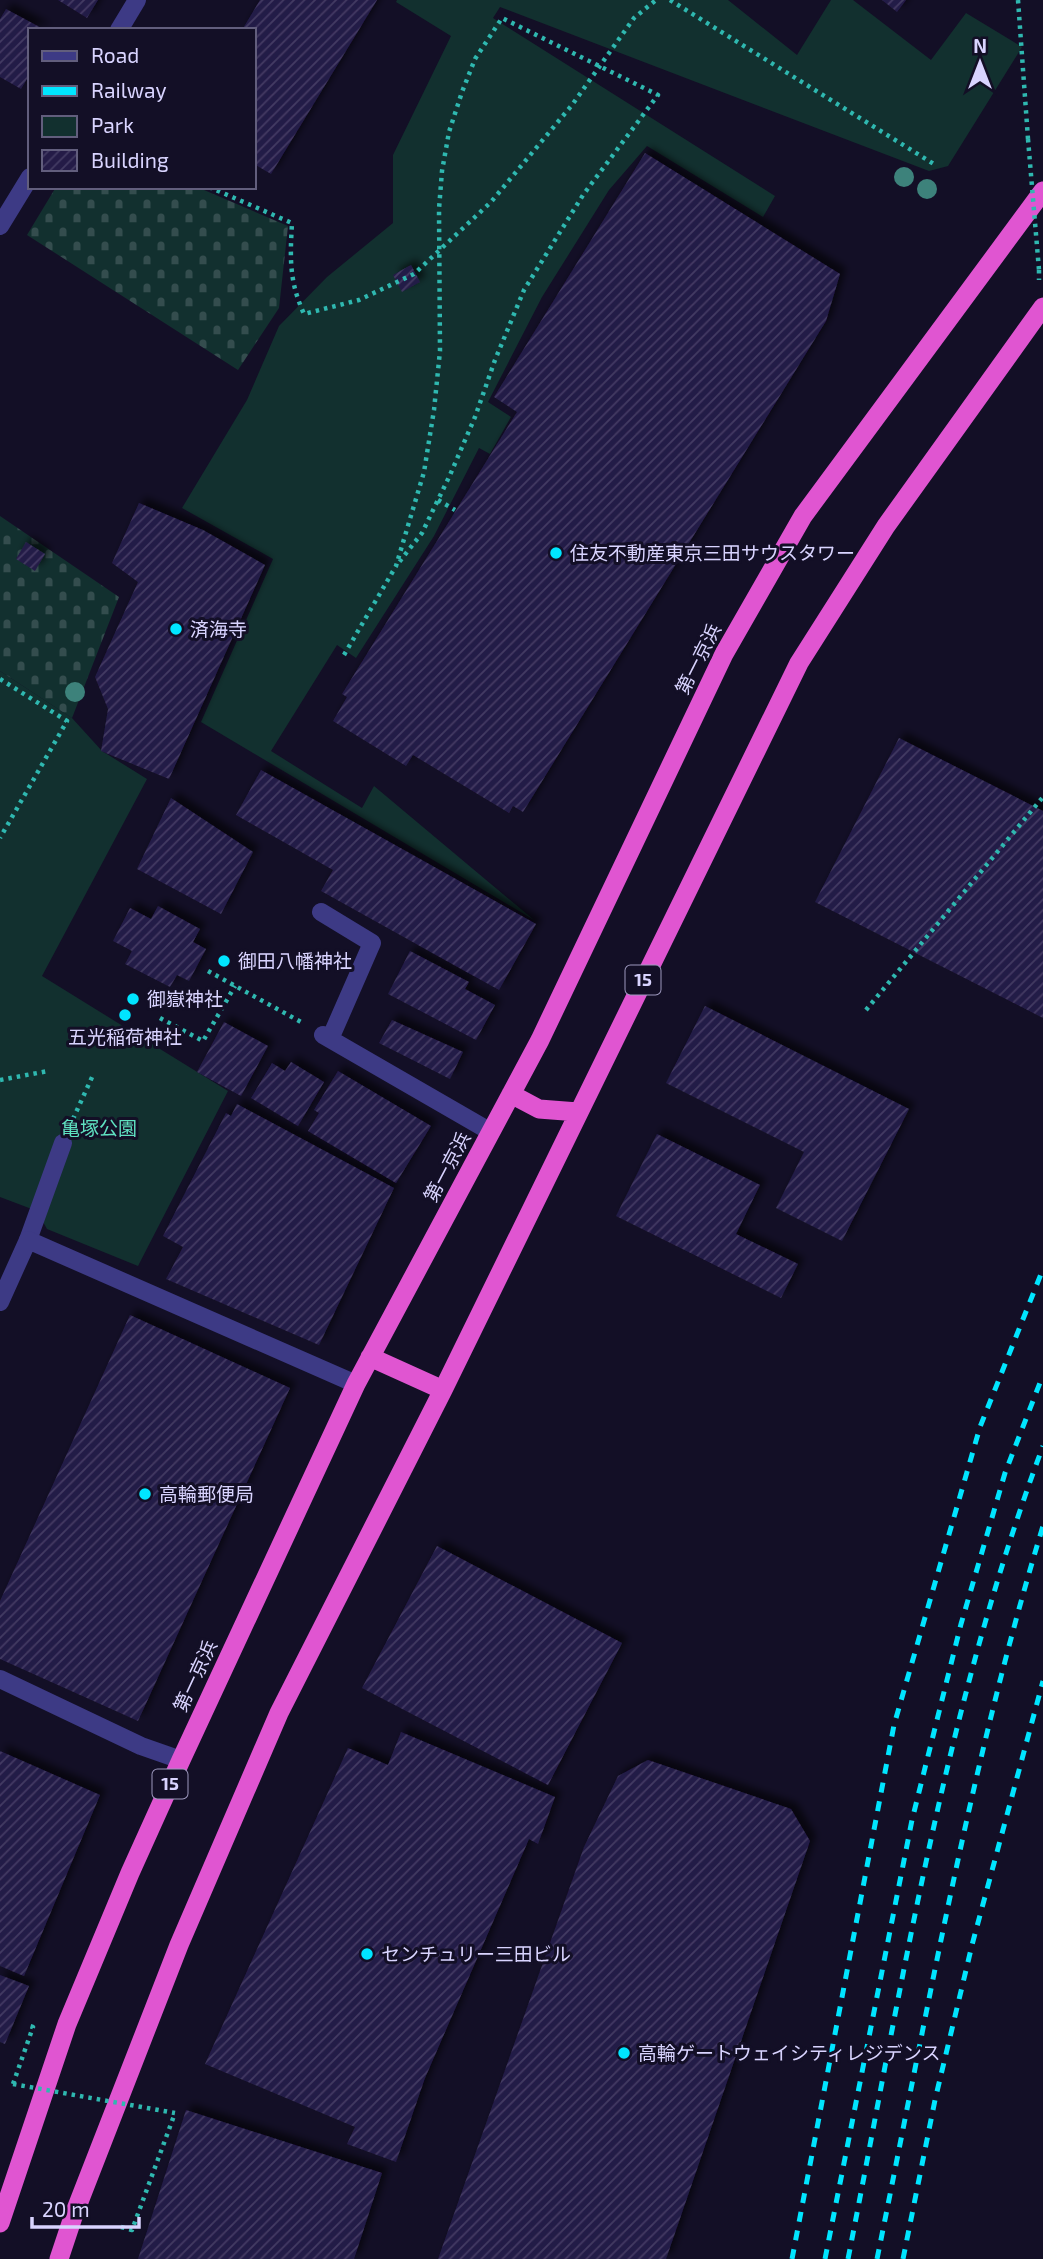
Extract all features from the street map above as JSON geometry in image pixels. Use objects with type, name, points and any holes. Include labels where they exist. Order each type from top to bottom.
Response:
[{"type":"highway","name":"第一京浜","points":[[0,2223],[67,2024],[181,1760],[356,1384],[540,1040],[724,654],[803,516],[1043,191]]},
{"type":"highway","name":"15","points":[[59,2259],[179,1945],[279,1713],[443,1390],[799,663],[886,526],[1043,307]]},
{"type":"highway","points":[[511,1094],[539,1109],[578,1112]]},
{"type":"highway","points":[[370,1357],[443,1390]]},
{"type":"street","points":[[120,28],[137,0]]},
{"type":"street","points":[[0,226],[28,180]]},
{"type":"street","points":[[321,912],[372,943],[326,1037],[491,1132]]},
{"type":"street","points":[[0,1302],[28,1240],[63,1143]]},
{"type":"street","points":[[28,1240],[356,1384]]},
{"type":"street","points":[[0,1679],[141,1746],[181,1760]]},
{"type":"path","points":[[214,189],[292,223],[290,267],[295,294],[304,314],[359,300],[414,274],[491,202],[572,105],[634,18],[656,0]]},
{"type":"path","points":[[670,0],[937,166]]},
{"type":"path","points":[[1018,0],[1039,270]]},
{"type":"path","points":[[344,654],[396,566],[422,533],[475,418],[524,290],[583,195],[658,95],[502,18],[475,59],[449,132],[440,184],[441,309],[434,410],[424,472],[396,566]]},
{"type":"path","points":[[438,500],[455,510]]},
{"type":"path","points":[[0,679],[67,721],[0,838]]},
{"type":"path","points":[[866,1010],[1043,797]]},
{"type":"path","points":[[208,971],[287,1015]]},
{"type":"path","points":[[160,1018],[203,1041],[235,986]]},
{"type":"path","points":[[78,1032],[109,1044],[113,1038]]},
{"type":"path","points":[[0,1080],[48,1070]]},
{"type":"path","points":[[63,1143],[93,1075]]},
{"type":"path","points":[[26,2025],[33,2027],[13,2084],[175,2113],[132,2230],[121,2227]]},
{"type":"green space","points":[[728,0],[797,55],[831,0],[853,0],[931,60],[966,13],[1022,47],[948,166],[929,171],[500,7],[493,18],[775,196],[763,217],[647,146],[609,190],[542,297],[488,402],[511,417],[490,454],[479,448],[434,536],[356,658],[337,645],[271,751],[362,808],[374,786],[534,920],[201,722],[273,559],[182,508],[247,400],[279,326],[327,277],[393,223],[393,155],[451,36],[396,2]]},
{"type":"green space","points":[[55,189],[202,189],[288,226],[279,308],[238,370],[27,235]]},
{"type":"green space","points":[[0,516],[119,597],[72,718],[0,671]]},
{"type":"green space","name":"亀塚公園","points":[[0,671],[72,718],[102,751],[147,779],[42,976],[228,1091],[138,1266],[47,1229],[37,1211],[0,1197]]},
{"type":"building","points":[[58,0],[98,0],[87,18]]},
{"type":"building","points":[[260,0],[377,0],[271,174],[256,165],[256,28],[243,28]]},
{"type":"building","points":[[882,0],[906,0],[897,12]]},
{"type":"building","points":[[6,9],[41,28],[28,28],[28,77],[21,89],[0,77],[0,19]]},
{"type":"building","name":"住友不動産東京三田サウスタワー","points":[[645,153],[840,274],[826,321],[523,812],[513,806],[509,813],[413,755],[406,766],[333,721],[347,697],[342,694],[517,412],[494,397]]},
{"type":"building","points":[[411,265],[420,282],[402,292],[393,275]]},
{"type":"building","name":"済海寺","points":[[139,503],[203,530],[265,565],[169,779],[101,751],[108,709],[95,677],[138,582],[112,563]]},
{"type":"building","points":[[26,542],[45,554],[35,571],[16,559]]},
{"type":"building","points":[[899,738],[1043,811],[1043,1018],[815,902]]},
{"type":"building","points":[[261,770],[536,924],[499,990],[321,891],[333,870],[236,815]]},
{"type":"building","points":[[171,798],[253,852],[221,914],[137,869]]},
{"type":"building","points":[[158,906],[200,929],[193,942],[206,949],[189,981],[177,975],[170,987],[125,964],[132,951],[113,941],[130,908],[151,919]]},
{"type":"building","points":[[410,951],[469,982],[465,989],[495,1005],[476,1040],[388,994]]},
{"type":"building","points":[[705,1006],[909,1109],[842,1241],[776,1208],[804,1152],[666,1083]]},
{"type":"building","points":[[392,1020],[463,1052],[450,1079],[379,1043]]},
{"type":"building","points":[[224,1022],[268,1046],[241,1096],[197,1072]]},
{"type":"building","points":[[291,1062],[324,1082],[298,1126],[251,1098],[272,1063],[285,1071]]},
{"type":"building","points":[[338,1071],[431,1126],[396,1183],[308,1131],[319,1113],[314,1110]]},
{"type":"building","points":[[237,1104],[394,1188],[319,1345],[166,1279],[183,1247],[163,1236],[226,1113],[231,1116]]},
{"type":"building","points":[[657,1134],[760,1185],[736,1234],[798,1264],[781,1298],[616,1216]]},
{"type":"building","name":"高輪郵便局","points":[[130,1315],[290,1388],[138,1721],[0,1659],[0,1601]]},
{"type":"building","points":[[437,1546],[622,1643],[548,1785],[362,1688]]},
{"type":"building","name":"センチュリー三田ビル","points":[[401,1732],[555,1797],[538,1844],[529,1839],[425,2078],[396,2162],[347,2144],[355,2127],[205,2064],[348,1748],[388,1765]]},
{"type":"building","points":[[0,1751],[100,1795],[24,1976],[0,1966]]},
{"type":"building","name":"高輪ゲートウェイシティレジデンス","points":[[648,1760],[791,1809],[810,1841],[666,2259],[438,2259],[584,1847],[618,1776]]},
{"type":"building","points":[[0,1975],[29,1986],[5,2044],[0,2042]]},
{"type":"building","points":[[186,2110],[382,2173],[354,2259],[138,2259]]},
{"type":"railway","points":[[792,2259],[894,1725],[980,1427],[1043,1269]]},
{"type":"railway","points":[[825,2259],[912,1820],[961,1624],[1005,1473],[1043,1375]]},
{"type":"railway","points":[[848,2259],[908,1951],[952,1746],[1009,1545],[1043,1446]]},
{"type":"railway","points":[[877,2259],[951,1891],[993,1707],[1043,1526]]},
{"type":"railway","points":[[903,2259],[935,2100],[972,1945],[1043,1681]]},
{"type":"place","name":"住友不動産東京三田サウスタワー","points":[[556,553]]},
{"type":"place","name":"済海寺","points":[[176,629]]},
{"type":"place","name":"御田八幡神社","points":[[224,961]]},
{"type":"place","name":"御嶽神社","points":[[133,999]]},
{"type":"place","name":"五光稲荷神社","points":[[125,1015]]},
{"type":"place","name":"高輪郵便局","points":[[145,1494]]},
{"type":"place","name":"センチュリー三田ビル","points":[[367,1954]]},
{"type":"place","name":"高輪ゲートウェイシティレジデンス","points":[[624,2053]]}]
